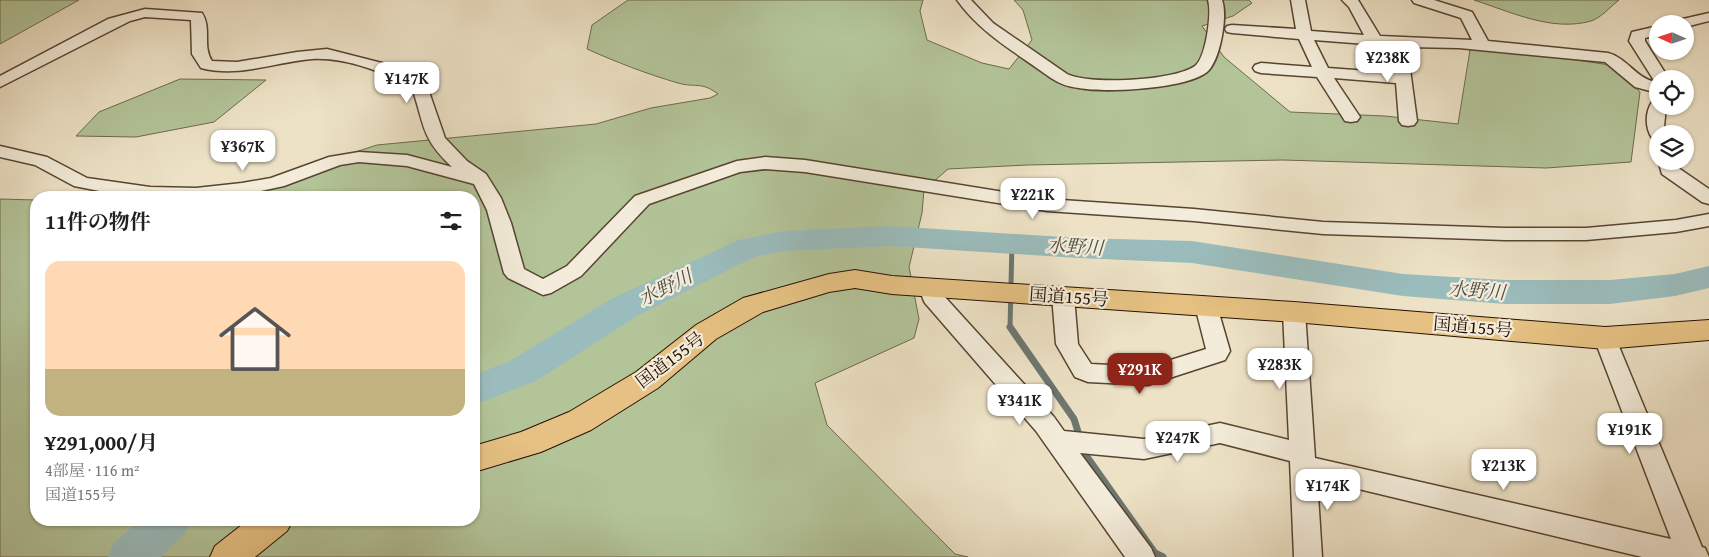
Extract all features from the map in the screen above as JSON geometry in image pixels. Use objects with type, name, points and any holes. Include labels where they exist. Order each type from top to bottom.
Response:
[{"type":"highway","name":"国道155号","points":[[480,457],[529,443],[580,422],[647,380],[706,332],[753,305],[829,283],[855,279],[892,285],[1294,312],[1605,338],[1709,330]]},
{"type":"highway","points":[[228,557],[267,526]]},
{"type":"street","points":[[964,0],[985,24],[1067,81],[1093,86],[1152,82],[1187,75],[1201,69],[1208,57],[1219,13],[1215,0]]},
{"type":"street","points":[[1298,0],[1304,34],[1322,73],[1351,117]]},
{"type":"street","points":[[1349,0],[1355,5],[1375,40]]},
{"type":"street","points":[[1419,0],[1467,15],[1482,45]]},
{"type":"street","points":[[0,82],[113,22],[145,13],[197,16],[201,24],[202,34],[200,54],[207,64],[229,68],[307,54],[329,54],[386,70],[412,80],[419,86],[433,131],[441,146],[479,179],[497,209],[516,273],[543,288],[574,271],[642,200],[737,167],[765,163],[805,166],[1047,205],[1194,215],[1323,228],[1505,234],[1586,234],[1667,227],[1709,220]]},
{"type":"street","points":[[1694,20],[1709,17]]},
{"type":"street","points":[[1232,29],[1399,42],[1448,42],[1608,58],[1615,60],[1641,84],[1649,86]]},
{"type":"street","points":[[1649,32],[1637,35],[1637,41],[1649,60]]},
{"type":"street","points":[[1399,42],[1408,121]]},
{"type":"street","points":[[1261,68],[1403,79]]},
{"type":"street","points":[[0,151],[48,164],[65,176],[80,181],[135,191]]},
{"type":"street","points":[[210,191],[266,185],[293,177],[333,160],[361,156],[398,159],[434,166],[462,178],[479,179]]},
{"type":"street","points":[[1669,170],[1709,198]]},
{"type":"street","points":[[932,287],[933,298],[1057,440],[1141,557]]},
{"type":"street","points":[[1063,296],[1067,344],[1083,371],[1088,373],[1148,376],[1217,354],[1218,350],[1206,306]]},
{"type":"street","points":[[1294,312],[1304,460],[1308,557]]},
{"type":"street","points":[[1605,338],[1693,557]]},
{"type":"street","points":[[1057,440],[1144,449],[1220,433],[1304,460],[1693,557]]},
{"type":"green space","points":[[0,0],[79,0],[0,44]]},
{"type":"green space","points":[[628,0],[923,0],[920,11],[927,40],[982,63],[1009,69],[1032,40],[1023,10],[1014,0],[1249,0],[1252,3],[1233,16],[1202,26],[1224,57],[1290,112],[1385,116],[1458,124],[1470,50],[1516,51],[1610,65],[1640,92],[1631,162],[1546,168],[1283,160],[1027,165],[948,169],[924,190],[922,213],[909,267],[919,319],[914,338],[815,383],[827,425],[955,554],[968,557],[0,557],[0,199],[30,200],[30,526],[480,526],[480,191],[205,191],[275,178],[377,145],[596,124],[651,108],[710,98],[718,94],[702,86],[684,84],[655,76],[587,49],[592,25]]},
{"type":"green space","points":[[1474,0],[1619,0],[1602,15],[1591,21],[1561,24],[1517,15]]},
{"type":"green space","points":[[180,79],[266,80],[214,122],[136,137],[76,136],[99,112]]},
{"type":"waterway","name":"水野川","points":[[480,389],[523,371],[625,307],[722,259],[750,247],[784,241],[890,236],[1079,248],[1192,252],[1403,285],[1505,292],[1610,292],[1675,285],[1709,277]]},
{"type":"waterway","points":[[1010,327],[1012,242]]},
{"type":"waterway","points":[[1010,327],[1074,419],[1080,438]]},
{"type":"waterway","points":[[1083,447],[1085,454],[1155,553],[1163,557]]},
{"type":"waterway","name":"水野川","points":[[130,557],[164,526]]}]
